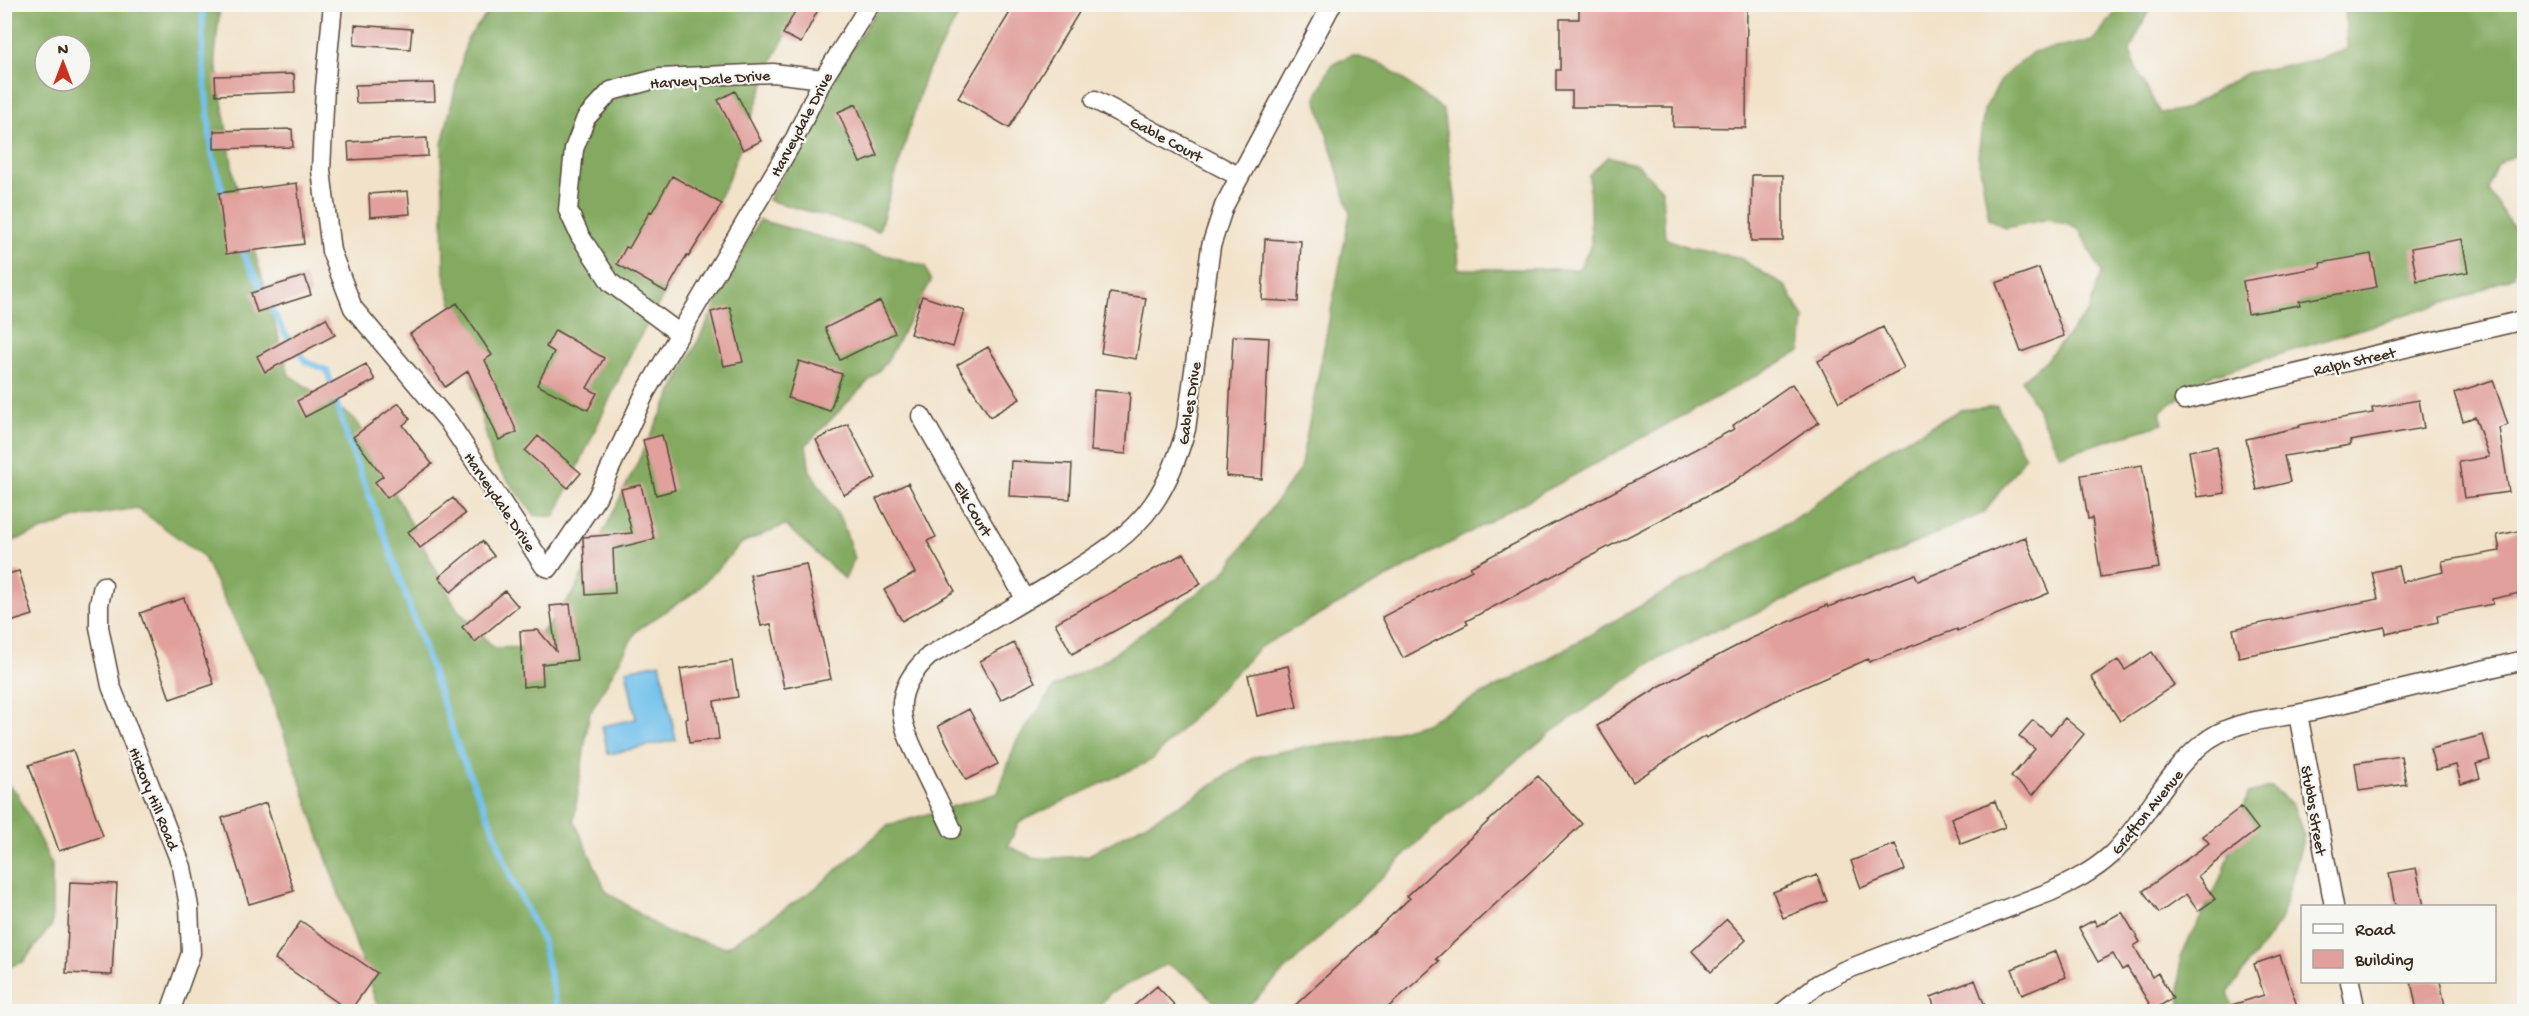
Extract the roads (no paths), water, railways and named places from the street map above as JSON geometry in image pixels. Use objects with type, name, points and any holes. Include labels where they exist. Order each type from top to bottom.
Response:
[{"type":"street","name":"Harveydale Drive","points":[[333,4],[325,87],[321,170],[331,251],[352,308],[448,421],[544,566],[549,568],[555,564],[586,517],[645,393],[795,138],[823,79],[870,4]]},
{"type":"street","name":"Gables Drive","points":[[952,828],[905,735],[902,722],[903,694],[916,669],[929,656],[1026,600],[1112,546],[1145,513],[1167,483],[1186,429],[1211,246],[1224,206],[1332,4]]},
{"type":"street","name":"Harvey Dale Drive","points":[[680,334],[611,283],[580,236],[567,210],[574,149],[586,118],[611,91],[660,78],[773,73],[823,79]]},
{"type":"street","name":"Gable Court","points":[[1095,100],[1238,176]]},
{"type":"street","name":"Ralph Street","points":[[2184,400],[2524,320]]},
{"type":"street","name":"Elk Court","points":[[921,416],[1026,600]]},
{"type":"street","name":"Hickory Hill Road","points":[[104,586],[99,604],[99,627],[111,686],[182,867],[189,908],[191,953],[170,1011]]},
{"type":"street","name":"Grafton Avenue","points":[[1783,1011],[1818,984],[1843,971],[2050,892],[2078,879],[2112,854],[2182,765],[2201,745],[2238,724],[2298,714],[2524,660]]},
{"type":"street","name":"Stubbs Street","points":[[2298,714],[2334,905]]},
{"type":"street","points":[[2350,983],[2356,1011]]},
{"type":"water","points":[[660,663],[676,740],[608,754],[602,726],[636,719],[626,670]]},
{"type":"waterway","points":[[203,4],[202,55],[212,153],[225,200]]},
{"type":"waterway","points":[[240,247],[284,332],[306,362],[327,370],[349,444],[389,547],[461,755],[491,823],[511,878],[542,940],[558,1012]]}]
